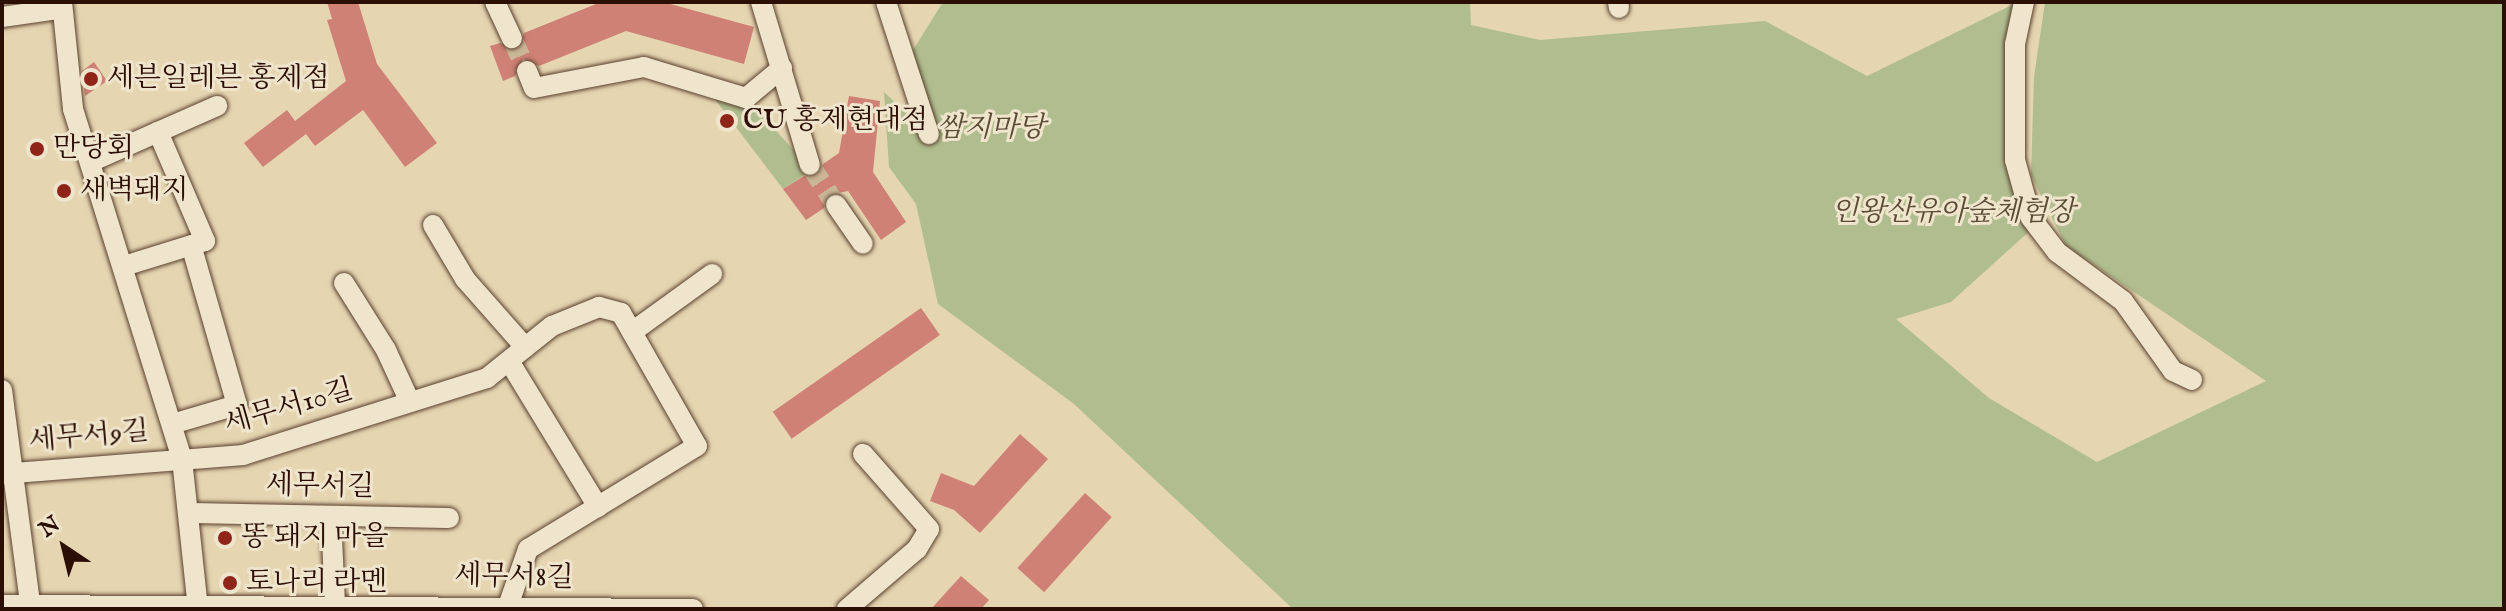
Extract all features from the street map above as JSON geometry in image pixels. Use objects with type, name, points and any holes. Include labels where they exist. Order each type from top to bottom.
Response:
[{"type":"street","points":[[495,2],[512,38]]},
{"type":"street","points":[[761,2],[782,68],[798,145],[810,165]]},
{"type":"street","points":[[886,2],[906,76],[929,134]]},
{"type":"street","points":[[2024,2],[2015,44],[2015,160],[2025,205],[2057,252],[2123,301],[2173,371],[2192,380]]},
{"type":"street","points":[[2,17],[60,6],[73,109],[182,459],[198,608]]},
{"type":"street","points":[[527,71],[534,88],[644,67],[746,98],[782,68]]},
{"type":"street","points":[[90,162],[217,106]]},
{"type":"street","points":[[124,266],[205,241],[158,132]]},
{"type":"street","points":[[836,205],[863,244]]},
{"type":"street","points":[[433,225],[465,279],[525,347]]},
{"type":"street","points":[[172,424],[237,405],[191,245]]},
{"type":"street","points":[[632,332],[712,274]]},
{"type":"street","points":[[344,283],[386,350],[410,402]]},
{"type":"street","name":"세무서10길","points":[[182,459],[243,455],[487,378],[552,326],[599,307],[621,313],[697,446],[528,549],[508,606]]},
{"type":"street","points":[[509,361],[598,507]]},
{"type":"street","points":[[2,390],[7,473],[30,607]]},
{"type":"street","points":[[847,609],[917,549],[929,529],[863,454]]},
{"type":"street","name":"세무서9길","points":[[7,473],[182,459]]},
{"type":"street","name":"세무서길","points":[[189,513],[449,518]]},
{"type":"street","points":[[331,516],[335,604]]},
{"type":"street","name":"세무서8길","points":[[2,605],[198,608],[335,604],[693,609]]},
{"type":"green space","points":[[943,2],[1470,2],[1471,25],[1540,40],[1765,21],[1867,76],[2018,2],[2009,44],[2033,228],[1951,302],[1896,319],[1989,398],[2097,462],[2266,381],[2066,246],[2031,175],[2034,77],[2045,2],[2504,2],[2504,609],[1293,609],[1074,404],[938,304],[916,204],[889,167],[884,92],[927,133],[903,66]]},
{"type":"green space","points":[[711,94],[746,98],[812,170],[783,189]]},
{"type":"building","points":[[327,2],[358,2],[377,64],[437,143],[405,167],[363,110],[315,146],[306,134],[263,167],[244,143],[287,110],[295,121],[346,81],[327,20],[332,19]]},
{"type":"building","points":[[601,2],[663,2],[754,27],[744,64],[626,31],[539,66],[523,59],[515,76],[503,81],[490,46],[500,43],[517,50],[524,33]]},
{"type":"building","name":"세븐일레븐 홍제점","points":[[94,62],[107,81],[85,96],[82,71]]},
{"type":"building","points":[[849,96],[880,101],[873,172],[906,222],[881,240],[848,191],[828,195],[824,208],[806,220],[783,189],[804,176],[819,174],[823,164],[839,153]]},
{"type":"building","points":[[921,308],[940,335],[792,439],[773,412]]},
{"type":"building","points":[[1020,434],[1048,459],[980,533],[954,510],[930,501],[941,473],[974,486]]},
{"type":"building","points":[[1085,493],[1112,517],[1044,592],[1017,568]]},
{"type":"building","points":[[961,576],[989,600],[981,609],[931,609]]},
{"type":"tunnel","points":[[512,38],[527,71]]},
{"type":"tunnel","points":[[810,165],[836,205]]},
{"type":"place","name":"세븐일레븐 홍제점","points":[[91,79]]},
{"type":"place","name":"CU 홍제현대점","points":[[727,121]]},
{"type":"place","name":"만당회","points":[[37,149]]},
{"type":"place","name":"새벽돼지","points":[[64,191]]},
{"type":"place","name":"똥 돼지 마을","points":[[225,538]]},
{"type":"place","name":"토나리 라멘","points":[[230,583]]},
{"type":"park label","name":"쌈지마당","points":[[991,129]]},
{"type":"park label","name":"인왕산유아숲체험장","points":[[1953,213]]}]
